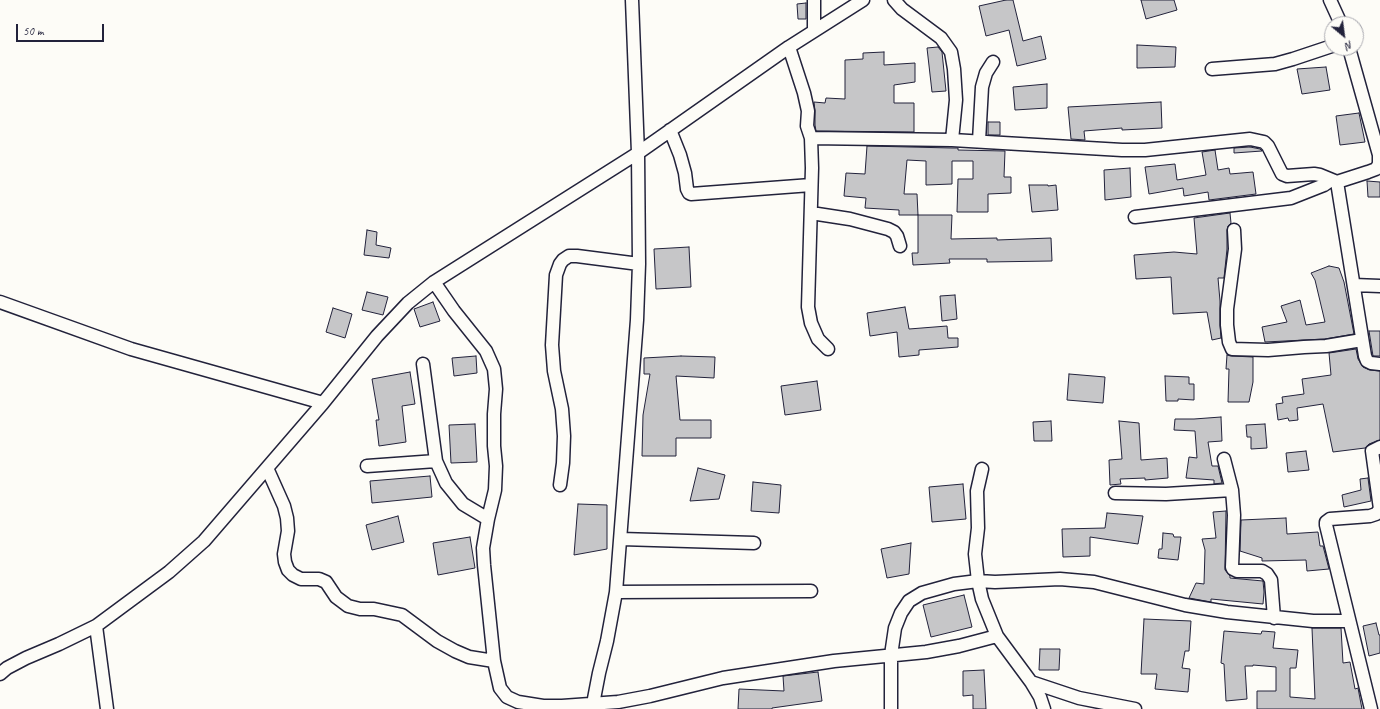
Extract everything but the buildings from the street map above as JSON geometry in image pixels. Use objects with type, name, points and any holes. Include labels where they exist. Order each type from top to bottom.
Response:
[{"type":"street","points":[[593,706],[616,592],[637,320],[639,264],[638,153],[632,0]]},
{"type":"street","points":[[814,0],[814,31]]},
{"type":"street","points":[[0,674],[7,668],[26,658],[96,626],[169,572],[204,541],[323,403],[377,336],[408,303],[434,282],[638,153],[789,47],[863,0]]},
{"type":"street","points":[[894,0],[902,9],[941,38],[951,52],[954,68],[956,100],[952,140]]},
{"type":"street","points":[[1330,0],[1337,16]]},
{"type":"street","points":[[789,47],[804,93],[808,110],[807,126],[811,138],[812,185],[808,307],[811,323],[818,339],[828,349]]},
{"type":"street","points":[[1212,69],[1275,64],[1324,49]]},
{"type":"street","points":[[1134,217],[1291,198],[1334,181],[1376,169],[1379,164],[1379,155],[1351,56]]},
{"type":"street","points":[[979,141],[982,87],[986,73],[993,62]]},
{"type":"street","points":[[670,130],[680,155],[688,193],[812,185]]},
{"type":"street","points":[[811,138],[952,140],[1145,150],[1250,139],[1264,142],[1268,146],[1282,174],[1287,176],[1314,174],[1334,181]]},
{"type":"street","points":[[1334,181],[1367,361],[1380,364]]},
{"type":"street","points":[[811,213],[850,219],[888,229],[894,232],[897,236],[900,246]]},
{"type":"street","points":[[1234,230],[1235,249],[1227,309],[1229,342],[1232,349],[1268,350],[1332,345],[1362,340]]},
{"type":"street","points":[[560,485],[563,463],[564,436],[562,408],[554,371],[552,345],[556,275],[564,260],[569,256],[639,264]]},
{"type":"street","points":[[434,282],[454,311],[486,351],[494,369],[496,389],[494,414],[494,446],[496,466],[495,490],[483,548],[485,584],[494,662],[500,688],[517,706],[593,706],[650,696],[723,678],[834,661],[926,652],[997,636]]},
{"type":"street","points":[[1354,285],[1380,286]]},
{"type":"street","points":[[0,302],[131,349],[323,403]]},
{"type":"street","points":[[423,364],[436,461],[446,483],[463,504],[488,519]]},
{"type":"street","points":[[1371,709],[1348,621],[1326,522],[1330,519],[1370,516],[1376,514],[1380,509],[1372,451],[1380,447]]},
{"type":"street","points":[[1224,459],[1232,490],[1234,515],[1232,567],[1237,571],[1262,571],[1268,574],[1271,580],[1274,618]]},
{"type":"street","points":[[367,466],[436,461]]},
{"type":"street","points":[[267,468],[284,506],[287,518],[288,531],[285,558],[288,570],[302,579],[319,579],[326,582],[336,597],[348,606],[360,609],[374,609],[402,615],[437,641],[455,651],[469,657],[494,662]]},
{"type":"street","points":[[982,469],[977,491],[978,528],[975,554],[982,599],[997,636],[1031,682],[1040,697],[1044,709]]},
{"type":"street","points":[[1115,493],[1166,494],[1232,490]]},
{"type":"street","points":[[621,539],[754,543]]},
{"type":"street","points":[[891,709],[890,655],[895,628],[901,613],[909,602],[922,593],[954,584],[978,581],[995,582],[1060,579],[1094,582],[1185,605],[1313,622],[1348,621]]},
{"type":"street","points":[[616,592],[811,591]]},
{"type":"street","points":[[96,626],[107,709]]},
{"type":"street","points":[[1031,682],[1078,698],[1135,709]]}]
